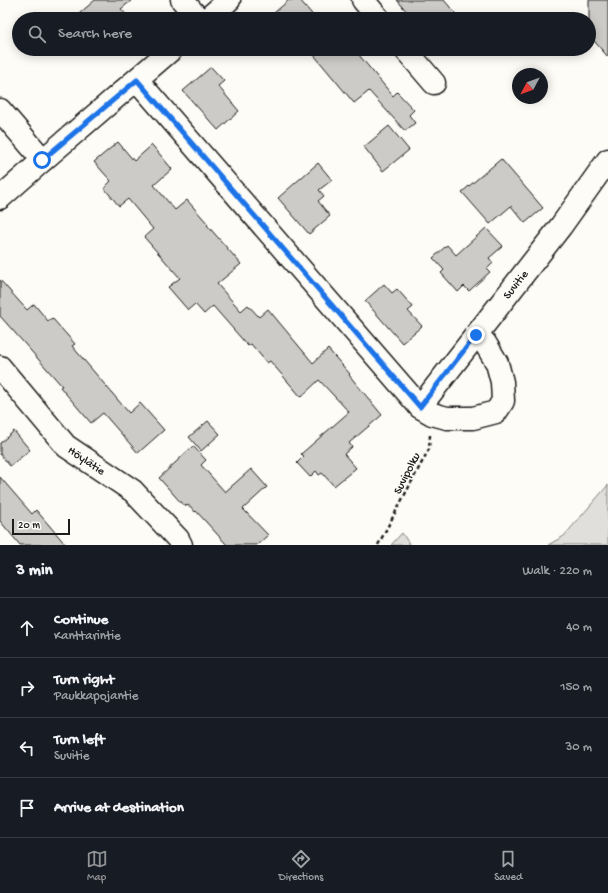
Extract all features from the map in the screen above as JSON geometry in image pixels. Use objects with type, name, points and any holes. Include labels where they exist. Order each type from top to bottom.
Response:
[{"type":"street","points":[[182,0],[193,12]]},
{"type":"street","points":[[215,12],[229,0]]},
{"type":"street","points":[[363,0],[373,12]]},
{"type":"street","points":[[0,198],[42,160],[164,56]]},
{"type":"street","points":[[411,56],[434,83]]},
{"type":"street","points":[[137,80],[420,407],[432,414],[447,418],[473,418],[496,412],[503,401],[502,382],[497,363],[485,343],[476,335]]},
{"type":"street","points":[[0,110],[42,160]]},
{"type":"street","name":"Suvitie","points":[[420,407],[561,226],[608,160]]},
{"type":"street","name":"Höylätie","points":[[0,367],[66,446],[133,491],[178,539],[181,545]]},
{"type":"path","name":"Suvipolku","points":[[378,545],[429,449],[431,427],[420,407]]},
{"type":"shaded area","points":[[608,485],[608,545],[548,545],[564,536]]},
{"type":"shaded area","points":[[402,533],[410,545],[391,545]]},
{"type":"building","points":[[95,0],[132,0],[121,9],[124,12],[81,12]]},
{"type":"building","points":[[289,0],[300,0],[310,12],[275,12]]},
{"type":"building","points":[[397,0],[444,0],[454,12],[407,12]]},
{"type":"building","points":[[589,0],[608,0],[608,57],[596,43],[596,12],[589,12]]},
{"type":"building","points":[[315,56],[360,56],[393,96],[397,92],[414,110],[409,115],[415,123],[405,131],[369,91],[354,103]]},
{"type":"building","points":[[211,67],[224,81],[218,86],[239,111],[218,130],[183,91]]},
{"type":"building","points":[[389,126],[409,150],[383,171],[364,147]]},
{"type":"building","points":[[118,142],[134,161],[152,145],[172,169],[154,185],[175,210],[187,200],[241,264],[217,284],[241,311],[248,305],[259,317],[268,309],[313,363],[328,349],[382,415],[349,443],[352,447],[344,454],[356,468],[334,486],[322,473],[319,475],[316,471],[310,477],[297,463],[304,456],[301,454],[349,412],[319,380],[301,397],[270,361],[267,363],[251,344],[248,346],[213,306],[204,314],[195,304],[188,310],[168,287],[180,278],[144,237],[153,229],[128,199],[119,206],[104,188],[111,181],[94,162]]},
{"type":"building","points":[[501,159],[543,208],[525,223],[511,206],[490,224],[462,192]]},
{"type":"building","points":[[318,163],[332,180],[319,190],[324,196],[318,201],[330,216],[309,234],[278,198]]},
{"type":"building","points":[[486,228],[503,246],[489,258],[493,263],[487,269],[490,272],[469,291],[464,286],[458,292],[441,273],[444,270],[433,258],[447,245],[456,255]]},
{"type":"building","points":[[0,280],[27,310],[34,304],[48,321],[52,318],[75,344],[72,346],[129,413],[140,403],[164,430],[138,453],[103,413],[91,423],[60,387],[62,386],[0,316]]},
{"type":"building","points":[[384,284],[392,293],[397,289],[413,307],[408,311],[422,326],[402,343],[365,301]]},
{"type":"building","points":[[208,421],[220,434],[201,451],[189,437]]},
{"type":"building","points":[[14,431],[30,450],[10,466],[0,454],[0,443]]},
{"type":"building","points":[[193,446],[206,460],[201,465],[225,492],[251,469],[267,487],[243,509],[268,535],[257,545],[227,545],[196,511],[195,512],[190,506],[183,505],[159,478]]},
{"type":"building","points":[[0,477],[32,514],[36,510],[66,545],[20,545],[0,521]]},
{"type":"route","points":[[42,160],[137,80],[420,407],[476,335]]}]
